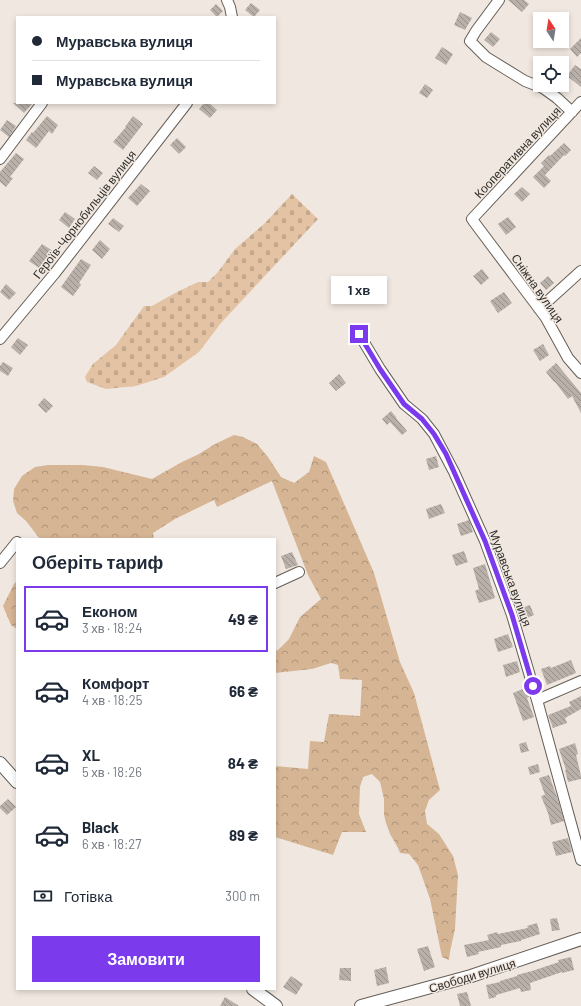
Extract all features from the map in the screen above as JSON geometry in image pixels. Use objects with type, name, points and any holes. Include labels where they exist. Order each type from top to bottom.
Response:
[{"type":"street","points":[[227,0],[232,16]]},
{"type":"street","points":[[499,0],[470,41],[486,57],[525,81],[543,88],[557,98],[572,112]]},
{"type":"street","name":"Кооперативна вулиця","points":[[472,219],[581,102]]},
{"type":"street","points":[[0,159],[41,104]]},
{"type":"street","name":"Героїв-Чорнобильців вулиця","points":[[0,339],[55,273],[186,104]]},
{"type":"street","name":"Сніжна вулиця","points":[[472,219],[546,318],[568,358],[581,373]]},
{"type":"street","points":[[539,309],[581,270]]},
{"type":"street","name":"Муравська вулиця","points":[[359,334],[380,369],[404,404],[422,419],[434,434],[451,466],[485,541],[512,615],[581,860]]},
{"type":"street","points":[[0,563],[16,543]]},
{"type":"street","points":[[276,583],[298,572]]},
{"type":"street","points":[[537,700],[581,681]]},
{"type":"street","points":[[0,763],[16,781]]},
{"type":"street","name":"Свободи вулиця","points":[[362,1006],[471,976],[581,939]]},
{"type":"street","points":[[254,990],[276,1006]]},
{"type":"green space","points":[[292,194],[318,219],[221,323],[199,352],[164,377],[136,386],[106,389],[87,382],[85,377],[93,364],[116,345],[144,306],[152,306],[198,282],[208,282],[218,272],[235,249],[265,223]]},
{"type":"green space","points":[[234,435],[243,437],[257,444],[268,457],[281,477],[294,483],[309,472],[314,456],[326,462],[374,573],[400,662],[414,693],[440,790],[429,800],[425,811],[427,824],[439,834],[453,856],[458,875],[455,929],[449,960],[442,957],[430,899],[418,865],[409,854],[400,853],[390,834],[384,815],[384,799],[380,782],[372,774],[363,777],[360,787],[359,814],[366,832],[342,832],[333,855],[276,837],[276,766],[308,769],[310,741],[324,742],[329,714],[360,716],[362,680],[340,679],[338,665],[331,663],[312,669],[276,673],[276,651],[289,639],[300,617],[321,599],[308,575],[272,481],[217,507],[214,500],[175,519],[153,533],[154,538],[39,538],[26,521],[17,513],[13,501],[14,489],[22,476],[35,467],[48,465],[83,465],[103,467],[152,479]]},
{"type":"green space","points":[[16,582],[16,628],[11,625],[3,606]]},
{"type":"building","points":[[508,0],[524,0],[529,4],[522,12]]},
{"type":"building","points":[[251,3],[260,10],[255,16],[253,16],[245,10]]},
{"type":"building","points":[[216,4],[223,11],[216,16],[210,10]]},
{"type":"building","points":[[460,12],[472,18],[465,30],[454,25]]},
{"type":"building","points":[[491,32],[500,39],[493,47],[484,40]]},
{"type":"building","points":[[581,38],[581,53],[577,57],[570,49]]},
{"type":"building","points":[[442,47],[453,54],[446,65],[435,58]]},
{"type":"building","points":[[575,65],[581,69],[581,87],[569,78],[569,73]]},
{"type":"building","points":[[425,84],[433,90],[427,98],[419,93]]},
{"type":"building","points":[[13,103],[32,104],[24,113]]},
{"type":"building","points":[[203,104],[210,104],[217,110],[210,118],[199,109]]},
{"type":"building","points":[[47,116],[58,125],[52,134],[49,131],[36,148],[26,140]]},
{"type":"building","points":[[133,116],[143,124],[123,150],[113,142]]},
{"type":"building","points":[[7,120],[16,126],[9,137],[0,130]]},
{"type":"building","points":[[177,138],[186,147],[179,154],[170,145]]},
{"type":"building","points":[[564,143],[571,150],[565,156],[564,155],[545,175],[551,181],[544,188],[533,177],[544,166],[541,163]]},
{"type":"building","points":[[16,153],[24,159],[10,177],[13,178],[6,187],[0,182],[0,172]]},
{"type":"building","points":[[94,166],[103,173],[97,180],[88,173]]},
{"type":"building","points":[[141,184],[150,191],[137,206],[128,198]]},
{"type":"building","points":[[522,187],[530,194],[522,202],[514,194]]},
{"type":"building","points":[[65,212],[75,219],[69,228],[59,220]]},
{"type":"building","points":[[508,217],[516,227],[506,235],[498,224]]},
{"type":"building","points":[[113,218],[124,226],[119,232],[108,224]]},
{"type":"building","points":[[100,240],[110,249],[102,259],[92,250]]},
{"type":"building","points":[[42,244],[53,251],[48,259],[46,258],[39,268],[29,261]]},
{"type":"building","points":[[81,259],[91,265],[79,283],[81,285],[73,296],[61,287]]},
{"type":"building","points":[[482,269],[489,278],[481,285],[473,276]]},
{"type":"building","points":[[548,276],[554,283],[546,290],[540,283]]},
{"type":"building","points":[[6,284],[16,293],[9,300],[0,292]]},
{"type":"building","points":[[504,292],[512,303],[498,313],[490,301]]},
{"type":"building","points":[[18,338],[28,345],[20,355],[11,347]]},
{"type":"building","points":[[543,344],[549,355],[540,361],[533,350]]},
{"type":"building","points":[[3,362],[13,368],[8,376],[0,371],[0,366]]},
{"type":"building","points":[[556,363],[581,393],[581,413],[572,396],[568,399],[546,372]]},
{"type":"building","points":[[339,374],[346,383],[336,391],[329,383]]},
{"type":"building","points":[[44,398],[53,406],[46,413],[38,405]]},
{"type":"building","points":[[391,411],[407,431],[402,435],[390,422],[387,425],[382,419]]},
{"type":"building","points":[[436,456],[439,467],[429,470],[426,459]]},
{"type":"building","points":[[441,504],[445,513],[429,519],[426,509]]},
{"type":"building","points":[[469,520],[473,532],[461,536],[457,524]]},
{"type":"building","points":[[464,551],[468,562],[456,566],[452,555]]},
{"type":"building","points":[[292,552],[298,565],[286,569],[281,556]]},
{"type":"building","points":[[485,564],[495,598],[479,603],[475,591],[479,589],[473,568]]},
{"type":"building","points":[[530,605],[534,615],[522,620],[518,609]]},
{"type":"building","points":[[508,634],[513,647],[498,652],[494,639]]},
{"type":"building","points":[[571,660],[576,673],[547,685],[541,669],[550,666],[551,668]]},
{"type":"building","points":[[517,661],[520,672],[506,677],[503,665]]},
{"type":"building","points":[[525,688],[534,717],[523,721],[513,693]]},
{"type":"building","points":[[581,696],[581,709],[565,718],[567,723],[553,728],[548,715],[571,706],[569,702]]},
{"type":"building","points":[[526,742],[529,751],[521,753],[519,744]]},
{"type":"building","points":[[575,743],[581,779],[568,782],[566,770],[559,749]]},
{"type":"building","points":[[538,764],[540,772],[530,775],[528,767]]},
{"type":"building","points":[[549,775],[564,821],[551,825],[541,796],[545,795],[539,778]]},
{"type":"building","points":[[8,799],[16,807],[7,815],[0,808],[0,806]]},
{"type":"building","points":[[568,838],[572,852],[556,856],[552,842]]},
{"type":"building","points":[[557,918],[560,930],[552,931],[550,919]]},
{"type":"building","points":[[537,923],[540,934],[521,941],[501,945],[501,947],[478,952],[479,954],[467,957],[464,945],[489,940],[487,935],[497,932],[498,934],[528,928],[527,926]]},
{"type":"building","points":[[428,946],[435,967],[424,971],[417,949]]},
{"type":"building","points":[[571,957],[574,970],[562,972],[530,983],[531,990],[521,992],[520,988],[496,995],[496,997],[489,999],[486,985],[500,982],[559,962],[558,960]]},
{"type":"building","points":[[386,967],[389,983],[377,986],[374,970]]},
{"type":"building","points":[[340,968],[351,968],[351,981],[339,980]]},
{"type":"building","points":[[291,976],[303,984],[296,995],[283,987]]},
{"type":"building","points":[[467,992],[471,1006],[460,1006],[457,994]]},
{"type":"building","points":[[225,997],[239,1006],[220,1006]]},
{"type":"route","points":[[359,334],[380,369],[404,404],[422,419],[434,434],[446,454],[485,541],[512,615],[533,686]]}]
